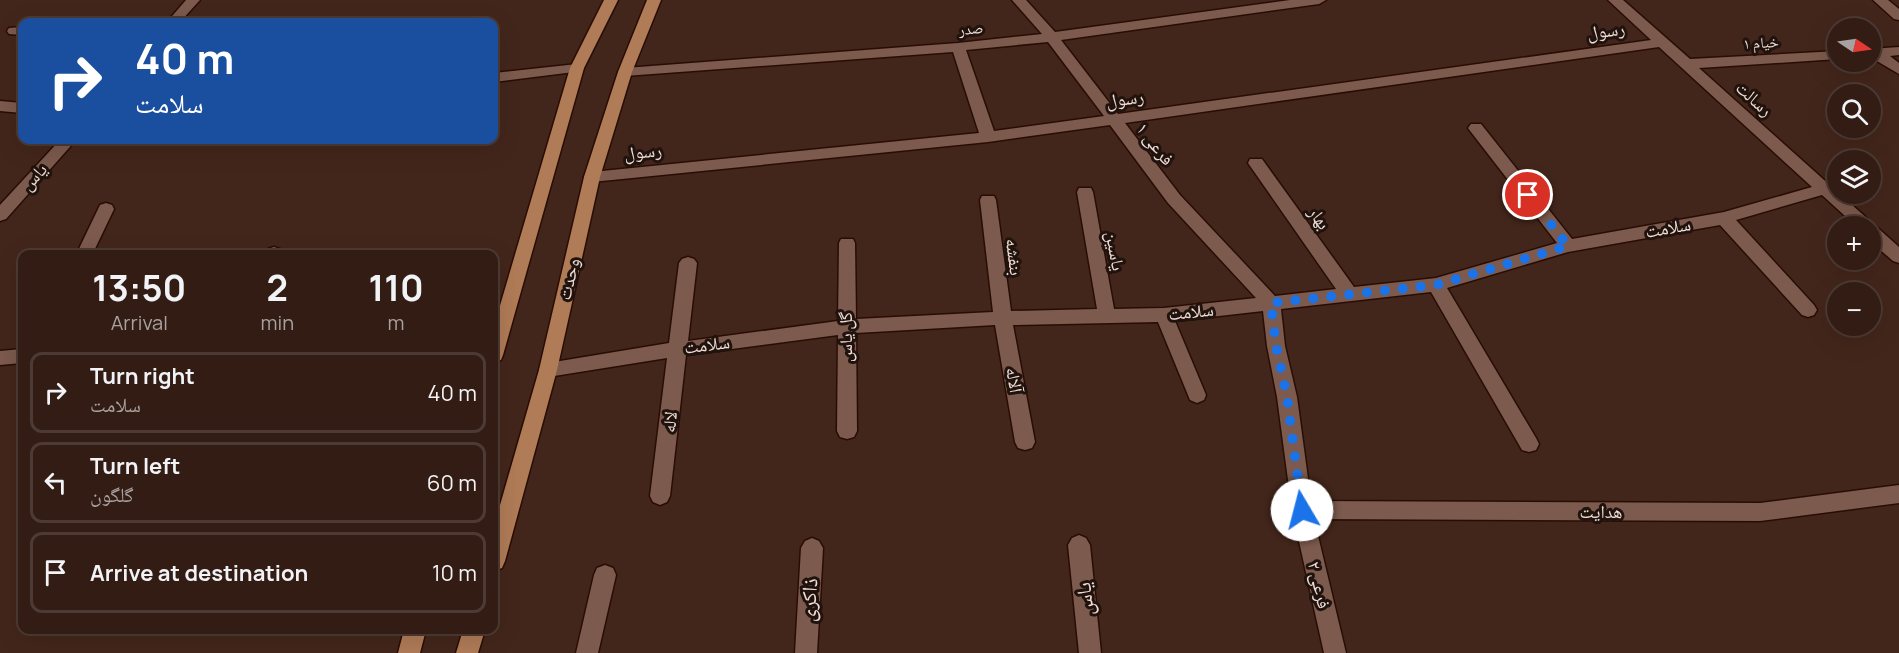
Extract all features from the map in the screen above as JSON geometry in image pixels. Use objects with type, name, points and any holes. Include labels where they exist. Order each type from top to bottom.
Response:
[{"type":"main road","points":[[498,321],[577,68],[611,0]]},
{"type":"main road","name":"وحدت","points":[[498,547],[548,370],[592,177],[625,72],[654,0]]},
{"type":"main road","points":[[408,653],[414,634]]},
{"type":"main road","points":[[467,653],[473,634]]},
{"type":"street","points":[[177,18],[193,0]]},
{"type":"street","name":"فرعی ۱","points":[[1019,0],[1052,37],[1112,120],[1174,199],[1271,303]]},
{"type":"street","name":"صدر","points":[[625,72],[958,47],[1052,37],[1319,0]]},
{"type":"street","name":"رسالت","points":[[1615,0],[1855,216]]},
{"type":"street","points":[[1880,0],[1899,16]]},
{"type":"street","name":"رسول","points":[[592,177],[988,137],[1661,43]]},
{"type":"street","points":[[958,47],[988,137]]},
{"type":"street","points":[[1881,52],[1899,51]]},
{"type":"street","name":"خیام ۱","points":[[1687,64],[1827,56]]},
{"type":"street","points":[[1881,58],[1899,70]]},
{"type":"street","points":[[498,78],[577,68]]},
{"type":"street","points":[[0,106],[18,108]]},
{"type":"street","points":[[1476,128],[1568,246]]},
{"type":"street","name":"یاس","points":[[0,215],[64,144]]},
{"type":"street","name":"بهار","points":[[1256,163],[1350,295]]},
{"type":"street","name":"سلامت","points":[[548,370],[679,349],[845,327],[1002,318],[1164,315],[1436,285],[1568,246],[1724,218],[1824,189]]},
{"type":"street","name":"یاسین","points":[[1085,192],[1107,317]]},
{"type":"street","name":"بنفشه","points":[[988,200],[1002,318]]},
{"type":"street","points":[[86,250],[106,209]]},
{"type":"street","points":[[1724,218],[1808,310]]},
{"type":"street","points":[[1881,241],[1899,257]]},
{"type":"street","name":"گل یاس","points":[[847,243],[845,327],[847,431]]},
{"type":"street","name":"لاله","points":[[660,496],[688,263]]},
{"type":"street","points":[[1436,285],[1529,444]]},
{"type":"street","name":"فرعی ۲","points":[[1271,303],[1276,346],[1287,397],[1302,510],[1335,653]]},
{"type":"street","points":[[1164,315],[1197,395]]},
{"type":"street","name":"آلاله","points":[[1002,318],[1024,442]]},
{"type":"street","points":[[0,358],[18,356]]},
{"type":"street","name":"هدایت","points":[[1302,510],[1760,512],[1899,494]]},
{"type":"street","name":"یاس","points":[[1079,545],[1090,653]]},
{"type":"street","name":"ذاکری","points":[[806,653],[812,548]]},
{"type":"street","points":[[587,653],[605,575]]},
{"type":"route","points":[[1302,510],[1287,397],[1276,346],[1271,303],[1436,285],[1568,246],[1528,195]]}]
